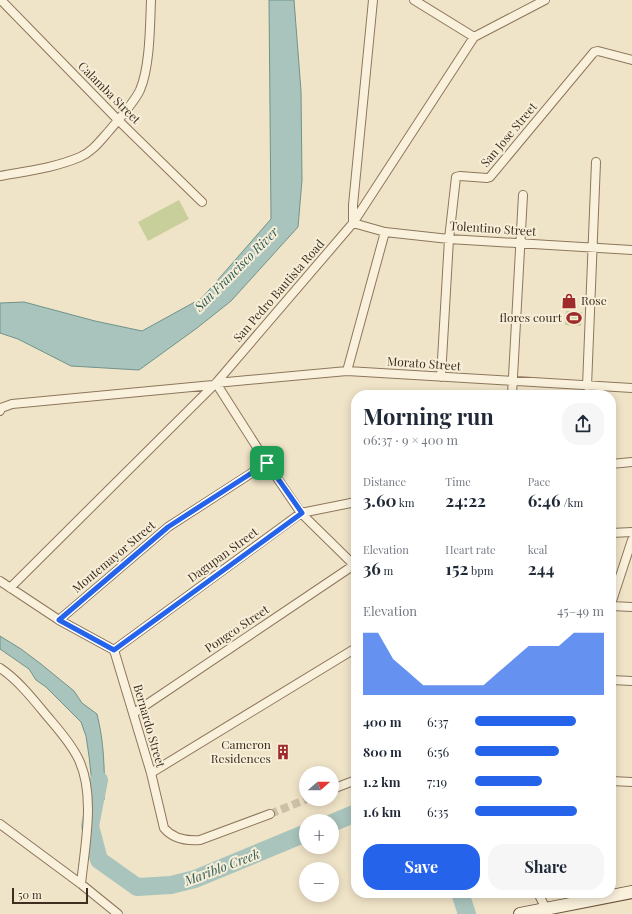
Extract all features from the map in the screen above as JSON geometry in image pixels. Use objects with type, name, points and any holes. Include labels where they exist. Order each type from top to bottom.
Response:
[{"type":"main road","points":[[616,895],[632,892]]},
{"type":"main road","points":[[520,914],[602,898]]},
{"type":"street","name":"Calamba Street","points":[[1,0],[118,120],[202,202]]},
{"type":"street","points":[[0,176],[40,169],[80,157],[91,151],[118,120],[139,92],[143,81],[149,42],[151,0]]},
{"type":"street","points":[[353,223],[353,205],[373,0]]},
{"type":"street","points":[[414,0],[474,37]]},
{"type":"street","name":"San Pedro Bautista Road","points":[[10,588],[214,384],[353,223],[474,37],[545,0]]},
{"type":"street","name":"San Jose Street","points":[[449,239],[456,178],[460,176],[490,177],[594,52],[598,51],[632,60]]},
{"type":"street","points":[[587,386],[596,162]]},
{"type":"street","points":[[512,390],[523,195]]},
{"type":"street","name":"Tolentino Street","points":[[353,223],[385,232],[449,239],[632,250]]},
{"type":"street","points":[[347,371],[385,232]]},
{"type":"street","points":[[441,377],[449,239]]},
{"type":"street","name":"Morato Street","points":[[1,410],[12,404],[347,371],[632,388]]},
{"type":"street","points":[[214,384],[302,513],[351,562]]},
{"type":"street","points":[[616,464],[632,462]]},
{"type":"street","name":"Montemayor Street","points":[[59,620],[168,527],[267,463]]},
{"type":"street","name":"Dagupan Street","points":[[114,650],[302,513],[351,503]]},
{"type":"street","points":[[616,534],[632,532]]},
{"type":"street","points":[[616,590],[632,540]]},
{"type":"street","name":"Pongco Street","points":[[134,712],[351,569]]},
{"type":"street","points":[[0,581],[59,620],[114,650]]},
{"type":"street","points":[[616,605],[632,607]]},
{"type":"street","name":"Bernardo Street","points":[[114,650],[134,712],[164,828],[177,838],[193,841],[200,840],[270,814]]},
{"type":"street","points":[[151,773],[351,651]]},
{"type":"street","points":[[0,668],[6,672],[35,702],[71,746],[82,768],[86,782],[88,818],[81,884]]},
{"type":"street","points":[[616,680],[632,681]]},
{"type":"street","points":[[616,781],[632,782]]},
{"type":"street","points":[[339,786],[351,782]]},
{"type":"street","points":[[0,824],[81,884],[118,914]]},
{"type":"street","points":[[540,898],[546,909]]},
{"type":"green space","points":[[179,200],[189,219],[148,241],[138,222]]},
{"type":"green space","name":"flores court","points":[[566,311],[582,312],[581,326],[565,325]]},
{"type":"water","name":"San Francisco River","points":[[269,0],[294,0],[301,91],[302,180],[298,227],[231,301],[197,328],[139,370],[71,366],[18,339],[0,333],[0,303],[24,302],[95,321],[142,331],[202,298],[271,219]]},
{"type":"water","points":[[0,636],[41,664],[74,691],[82,703],[97,714],[104,756],[104,800],[92,805],[92,783],[89,756],[86,736],[81,722],[46,687],[36,680],[29,669],[0,649]]},
{"type":"waterway","name":"Mariblo Creek","points":[[99,780],[90,826],[99,860],[137,887],[171,885],[195,879],[299,836]]},
{"type":"waterway","name":"Mariblo Creek","points":[[339,820],[351,815]]},
{"type":"waterway","name":"Mariblo Creek","points":[[462,898],[467,914]]},
{"type":"tunnel","points":[[270,814],[299,802]]},
{"type":"place","name":"Rose","points":[[569,301]]},
{"type":"place","name":"flores court","points":[[574,318]]},
{"type":"place","name":"Cameron Residences","points":[[283,752]]},
{"type":"route","points":[[267,463],[302,513],[114,650],[59,620],[168,527],[267,463]]}]
